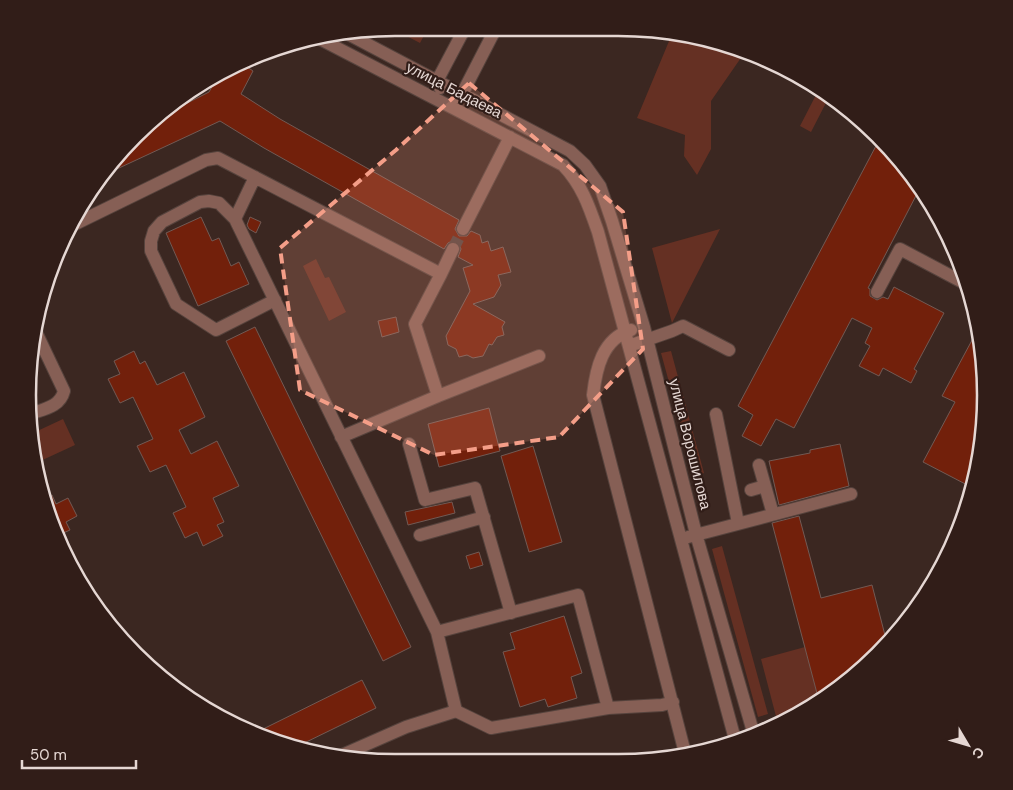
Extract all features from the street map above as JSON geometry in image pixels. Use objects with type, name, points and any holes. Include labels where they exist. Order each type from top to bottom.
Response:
[{"type":"street","points":[[461,36],[438,81],[446,104],[462,94],[492,36]]},
{"type":"street","name":"улица Бадаева","points":[[356,38],[570,152],[585,165]]},
{"type":"street","name":"улица Бадаева","points":[[327,43],[563,165],[584,194],[598,232],[625,332]]},
{"type":"street","points":[[463,229],[510,137]]},
{"type":"street","points":[[81,221],[206,160],[218,158],[441,274]]},
{"type":"street","name":"улица Ворошилова","points":[[585,165],[600,186],[644,327],[696,534],[752,727]]},
{"type":"street","points":[[235,219],[255,176]]},
{"type":"street","points":[[275,300],[216,330],[183,310],[171,297],[151,251],[154,231],[162,222],[200,202],[219,203],[235,219],[275,300],[436,632],[456,711]]},
{"type":"street","points":[[438,396],[415,324],[453,250]]},
{"type":"street","points":[[877,292],[900,250],[958,280]]},
{"type":"street","points":[[628,346],[683,326],[729,350]]},
{"type":"street","points":[[644,327],[625,332],[614,340],[603,353],[596,372],[593,395],[685,748]]},
{"type":"street","points":[[625,332],[734,735]]},
{"type":"street","points":[[37,412],[57,404],[62,398],[64,391],[40,341]]},
{"type":"street","points":[[341,437],[539,356]]},
{"type":"street","points":[[716,414],[738,523]]},
{"type":"street","points":[[409,444],[425,500],[475,488],[511,612]]},
{"type":"street","points":[[759,465],[773,514]]},
{"type":"street","points":[[751,490],[765,486]]},
{"type":"street","points":[[681,539],[851,494]]},
{"type":"street","points":[[420,535],[484,517]]},
{"type":"street","points":[[436,632],[578,595],[608,708]]},
{"type":"street","points":[[351,751],[406,727],[456,711],[491,728],[608,708],[662,705],[672,702]]},
{"type":"highlighted area","points":[[469,83],[623,212],[643,349],[559,437],[434,455],[300,390],[280,248],[396,150]]},
{"type":"shaded area","points":[[406,36],[424,36],[420,43]]},
{"type":"shaded area","points":[[670,40],[711,48],[741,58],[711,101],[711,149],[697,175],[684,156],[685,135],[637,118]]},
{"type":"shaded area","points":[[815,96],[826,103],[811,132],[800,126]]},
{"type":"shaded area","points":[[720,229],[672,323],[652,248]]},
{"type":"shaded area","points":[[316,259],[325,278],[329,277],[346,312],[329,321],[303,266]]},
{"type":"shaded area","points":[[671,351],[704,473],[695,477],[661,353]]},
{"type":"shaded area","points":[[63,419],[75,445],[42,460],[38,431]]},
{"type":"shaded area","points":[[722,546],[768,714],[758,717],[712,549]]},
{"type":"shaded area","points":[[805,647],[817,693],[776,717],[761,659]]},
{"type":"building","points":[[249,68],[253,71],[241,94],[280,119],[459,220],[455,229],[459,236],[467,236],[471,231],[480,235],[482,243],[488,241],[491,251],[503,247],[511,272],[498,275],[501,285],[494,297],[473,304],[505,322],[502,327],[504,335],[497,337],[492,345],[489,344],[483,356],[473,358],[467,355],[459,357],[456,349],[448,345],[446,336],[470,291],[463,268],[473,265],[458,257],[461,249],[459,244],[452,241],[444,249],[264,148],[220,121],[116,169],[158,125],[187,103],[209,92],[216,84]]},
{"type":"building","points":[[876,145],[903,177],[916,196],[868,288],[870,289],[870,296],[877,300],[883,297],[888,299],[894,287],[944,313],[914,369],[917,371],[911,383],[883,368],[879,376],[859,366],[870,346],[865,343],[872,328],[852,318],[794,428],[776,419],[761,446],[742,436],[753,415],[738,406]]},
{"type":"building","points":[[201,217],[212,241],[219,238],[231,266],[239,262],[249,284],[198,306],[166,233]]},
{"type":"building","points":[[250,217],[261,222],[256,233],[249,229],[247,225]]},
{"type":"building","points":[[396,317],[399,332],[382,337],[378,321]]},
{"type":"building","points":[[255,327],[411,647],[383,661],[226,341]]},
{"type":"building","points":[[972,339],[976,372],[976,418],[974,442],[966,484],[923,462],[955,402],[942,396]]},
{"type":"building","points":[[134,351],[140,364],[145,361],[157,385],[184,372],[205,417],[179,430],[191,454],[217,441],[239,486],[213,498],[224,522],[217,525],[223,536],[203,546],[197,532],[185,538],[173,513],[186,507],[166,465],[150,472],[137,446],[153,439],[133,397],[120,403],[108,379],[120,374],[114,361]]},
{"type":"building","points":[[489,408],[500,451],[439,467],[428,424]]},
{"type":"building","points":[[840,444],[849,486],[779,505],[769,461],[810,453],[810,450]]},
{"type":"building","points":[[533,446],[562,542],[529,552],[501,456]]},
{"type":"building","points":[[52,495],[56,504],[68,498],[77,516],[66,522],[70,530],[64,533],[50,496]]},
{"type":"building","points":[[452,502],[455,513],[408,525],[405,512]]},
{"type":"building","points":[[799,516],[821,598],[872,585],[885,635],[855,665],[817,693],[772,523]]},
{"type":"building","points":[[479,552],[483,565],[470,569],[466,556]]},
{"type":"building","points":[[564,616],[582,673],[571,677],[577,698],[548,707],[545,699],[520,707],[503,652],[515,649],[510,633]]},
{"type":"building","points":[[362,680],[376,708],[305,743],[264,728]]},
{"type":"tunnel","points":[[453,249],[463,229]]}]
